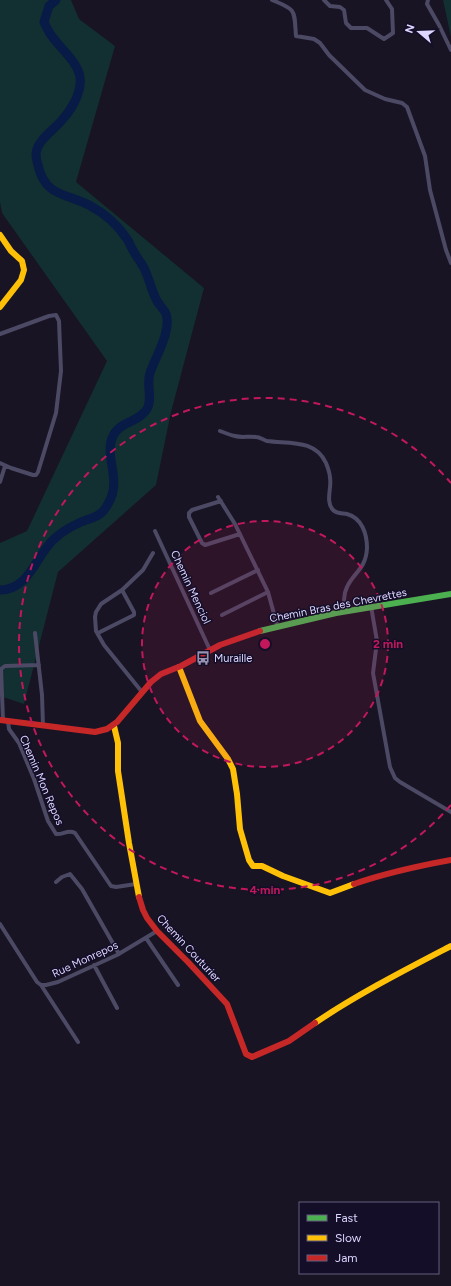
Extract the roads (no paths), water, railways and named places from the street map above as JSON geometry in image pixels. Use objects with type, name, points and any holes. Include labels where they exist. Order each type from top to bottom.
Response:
[{"type":"street","points":[[272,0],[288,6],[294,13],[296,36],[314,39],[320,43],[329,55],[365,90],[386,99],[402,103],[407,107],[424,152],[430,190],[446,250],[451,263]]},
{"type":"street","points":[[324,0],[330,6],[340,7],[344,10],[346,23],[351,28],[367,28],[384,39],[393,33],[392,9],[386,0]]},
{"type":"street","points":[[428,0],[426,4],[439,25],[451,50]]},
{"type":"street","points":[[0,235],[11,251],[22,261],[24,270],[21,280],[0,307]]},
{"type":"street","points":[[0,334],[53,314],[56,315],[58,318],[61,370],[56,413],[38,472],[36,475],[33,475],[0,463]]},
{"type":"street","points":[[220,431],[235,436],[258,437],[266,440],[304,444],[316,451],[325,461],[330,478],[329,499],[331,507],[336,512],[348,514],[360,522],[365,531],[367,541],[365,560],[362,567],[350,580],[346,589],[344,600],[345,611]]},
{"type":"street","points":[[0,482],[5,466]]},
{"type":"street","points":[[218,497],[240,534],[258,570],[268,592],[277,626]]},
{"type":"street","points":[[221,501],[192,510],[189,514],[189,517],[202,543],[205,545],[240,534]]},
{"type":"street","name":"Chemin Menciol","points":[[155,531],[210,650]]},
{"type":"street","name":"Chemin Menciol","points":[[142,692],[118,664],[104,644],[98,634],[95,622],[96,612],[99,607],[105,601],[122,590],[143,570],[153,553]]},
{"type":"street","points":[[211,593],[258,570]]},
{"type":"street","points":[[98,634],[134,615],[134,612],[122,590]]},
{"type":"street","points":[[222,615],[268,592]]},
{"type":"street","name":"Chemin Bras des Chevrettes","points":[[114,726],[153,679],[227,642],[277,626],[345,611],[451,594]]},
{"type":"street","points":[[371,606],[377,641],[373,673],[392,773],[395,778],[405,786],[451,812]]},
{"type":"street","name":"Chemin Mon Repos","points":[[35,633],[42,695],[43,726]]},
{"type":"street","points":[[39,664],[5,666],[1,669],[3,720],[80,730],[90,734],[114,726]]},
{"type":"street","points":[[179,667],[200,721],[231,765],[237,794],[240,829],[249,860],[253,866],[262,866],[283,876],[330,893],[371,878],[405,869],[451,860]]},
{"type":"street","name":"Chemin Mon Repos","points":[[3,720],[17,740],[29,767],[48,821],[54,832],[56,834],[72,831],[75,833],[112,886],[116,887],[136,884]]},
{"type":"street","name":"Chemin Couturier","points":[[114,726],[117,737],[118,771],[129,843],[136,884],[143,910],[147,918],[158,931],[227,1004],[246,1054],[252,1057],[289,1041],[342,1005],[451,946]]},
{"type":"street","points":[[56,882],[62,876],[70,874],[74,878],[82,889],[119,954]]},
{"type":"street","name":"Rue Monrepos","points":[[0,924],[37,982],[41,985],[52,984],[119,954],[158,931]]},
{"type":"street","points":[[146,938],[178,985]]},
{"type":"street","points":[[94,965],[117,1008]]},
{"type":"street","points":[[41,985],[78,1042]]},
{"type":"waterway","points":[[0,590],[10,589],[25,578],[47,547],[59,534],[97,516],[106,508],[114,486],[110,452],[113,436],[116,431],[139,417],[147,409],[149,405],[150,373],[167,328],[166,314],[156,299],[144,268],[119,229],[95,208],[51,189],[41,175],[36,158],[39,144],[66,116],[76,100],[80,83],[79,71],[68,55],[54,40],[44,22],[49,6],[56,0]]},
{"type":"place","name":"Muraille","points":[[203,658]]}]
